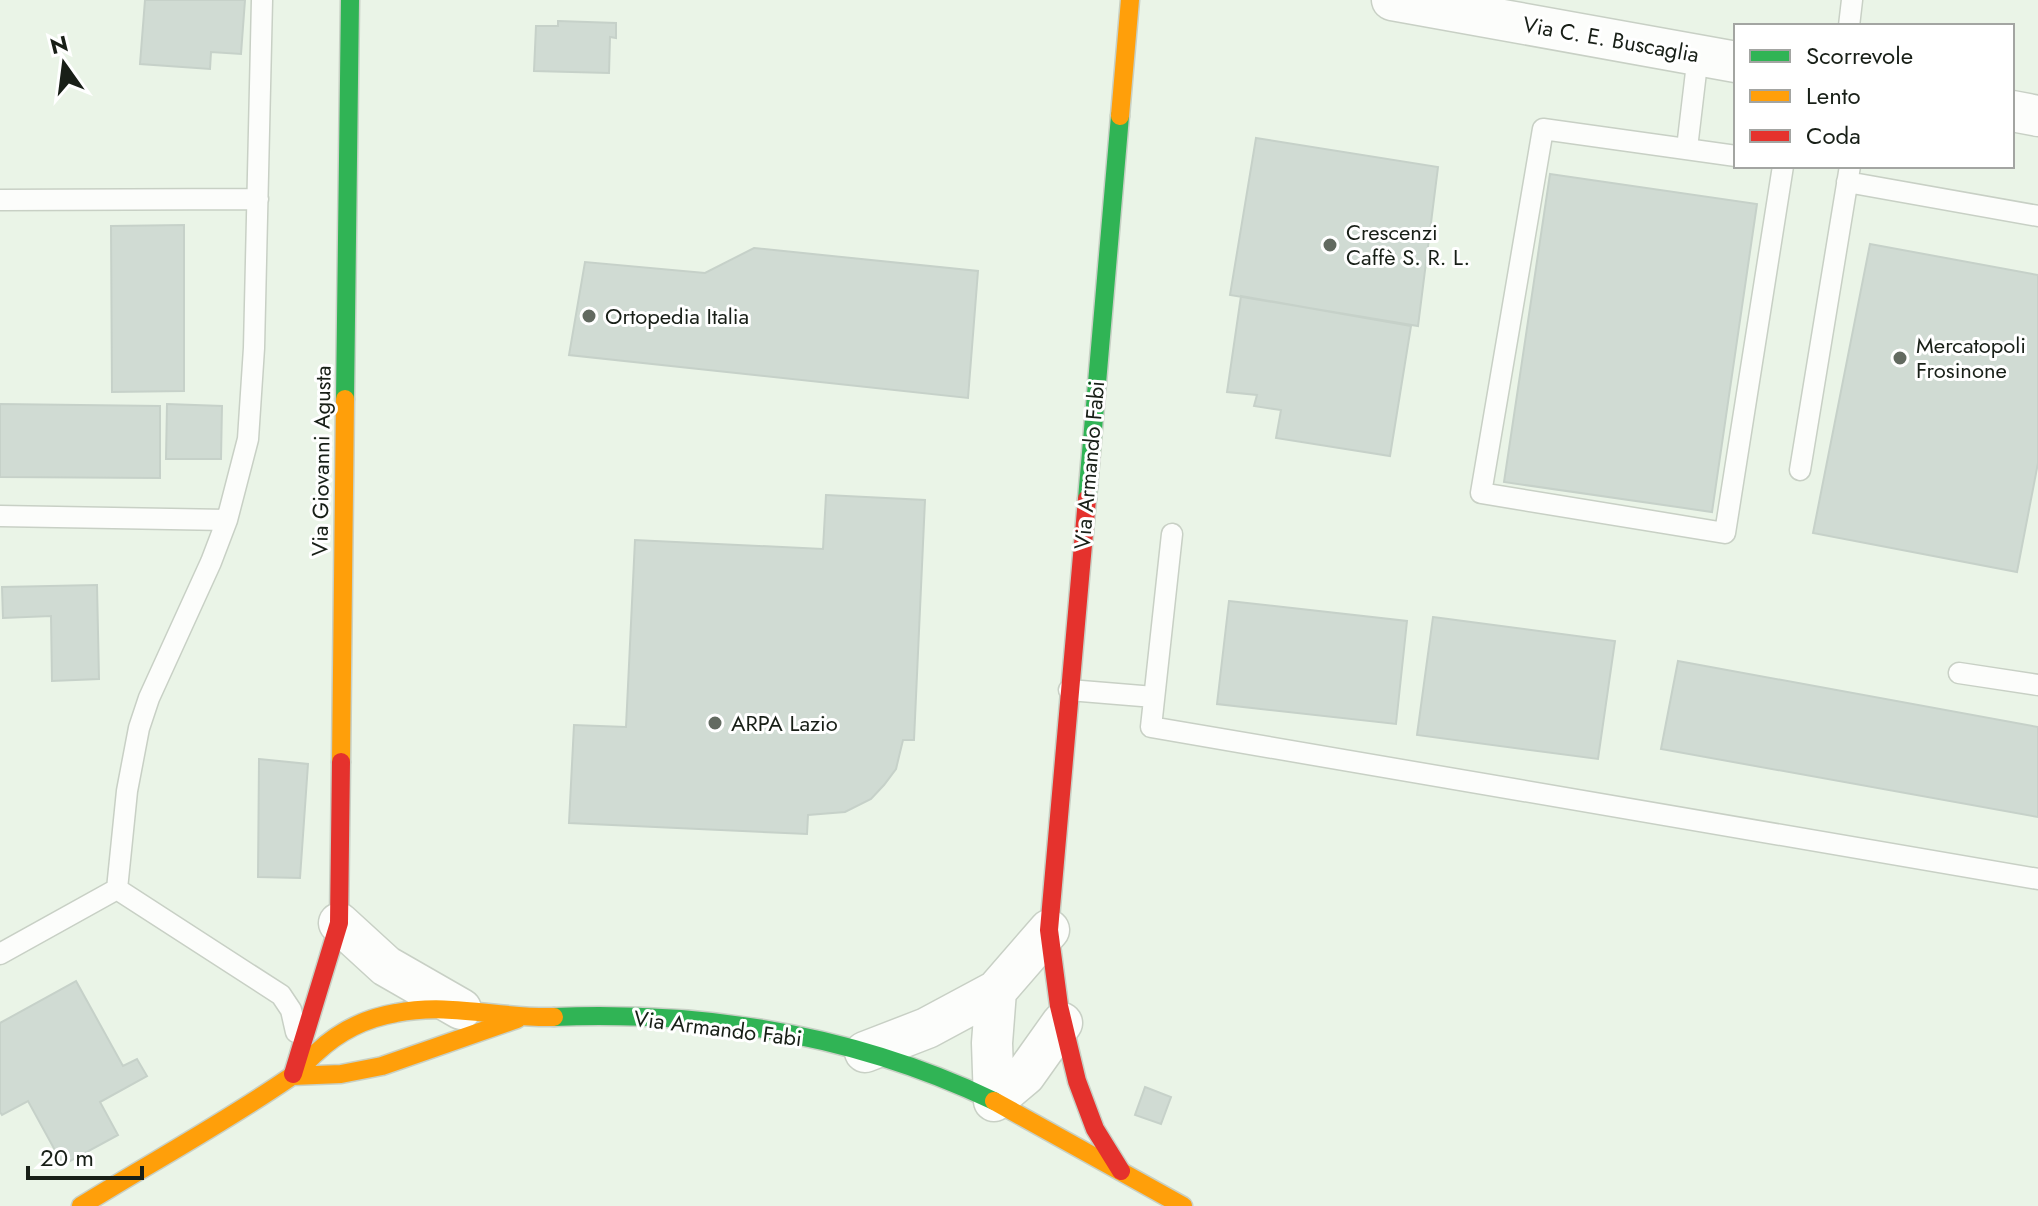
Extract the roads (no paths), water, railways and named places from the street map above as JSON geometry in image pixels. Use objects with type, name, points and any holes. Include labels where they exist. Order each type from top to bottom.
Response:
[{"type":"street","name":"Via Giovanni Agusta","points":[[292,1076],[339,923],[350,0]]},
{"type":"street","name":"Via Armando Fabi","points":[[1121,1171],[1096,1131],[1082,1097],[1062,1023],[1049,930],[1130,0]]},
{"type":"street","name":"Via C. E. Buscaglia","points":[[1392,0],[1717,58]]},
{"type":"street","points":[[2014,111],[2038,116]]},
{"type":"street","points":[[339,923],[386,966],[461,1009]]},
{"type":"street","points":[[865,1052],[927,1028],[996,991],[1049,930]]},
{"type":"street","points":[[994,1101],[992,1054],[996,991]]},
{"type":"street","points":[[81,1206],[292,1076],[320,1048],[363,1022],[408,1011],[461,1009],[521,1018]]},
{"type":"street","name":"Via Armando Fabi","points":[[521,1018],[605,1015],[670,1017],[782,1033],[865,1052],[936,1076],[994,1101],[1183,1206]]},
{"type":"street","points":[[292,1076],[341,1074],[382,1066],[521,1018]]},
{"type":"street","points":[[994,1101],[1025,1075],[1062,1023]]},
{"type":"lane","points":[[117,889],[127,791],[139,728],[227,520],[248,439],[252,407],[262,0]]},
{"type":"lane","points":[[1849,24],[1852,0]]},
{"type":"lane","points":[[1687,148],[1717,58]]},
{"type":"lane","points":[[1734,156],[1543,129],[1481,493],[1725,533],[1783,168]]},
{"type":"lane","points":[[1800,470],[1848,174],[2038,216]]},
{"type":"lane","points":[[0,200],[258,199]]},
{"type":"lane","points":[[0,516],[227,520]]},
{"type":"lane","points":[[1172,534],[1151,727],[2038,879]]},
{"type":"lane","points":[[1959,673],[2038,685]]},
{"type":"lane","points":[[1069,690],[1154,697]]},
{"type":"lane","points":[[0,954],[117,889]]},
{"type":"lane","points":[[117,889],[281,995],[296,1025],[292,1076]]},
{"type":"place","name":"Crescenzi Caffè S. R. L.","points":[[1330,245]]},
{"type":"place","name":"Ortopedia Italia","points":[[589,316]]},
{"type":"place","name":"Mercatopoli Frosinone","points":[[1900,358]]},
{"type":"place","name":"ARPA Lazio","points":[[715,723]]}]
